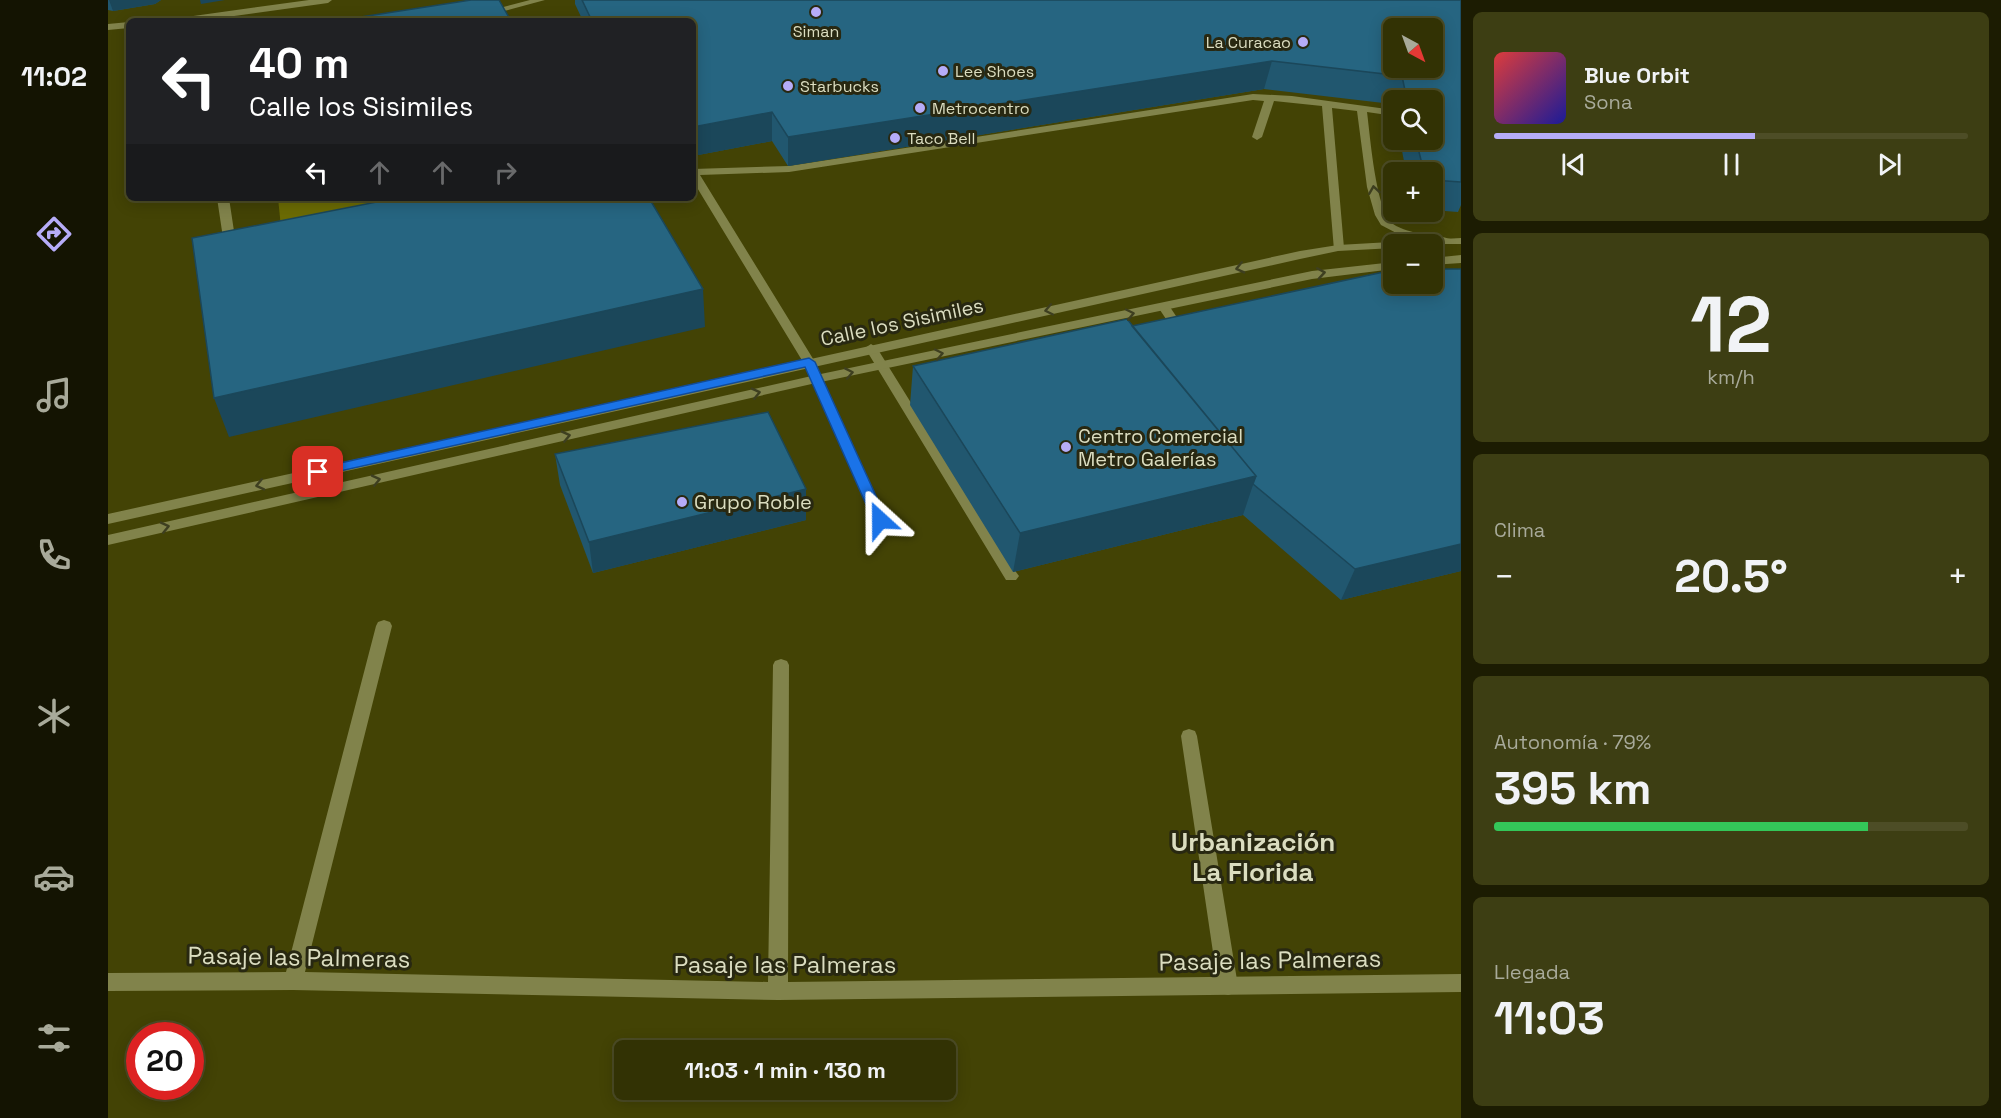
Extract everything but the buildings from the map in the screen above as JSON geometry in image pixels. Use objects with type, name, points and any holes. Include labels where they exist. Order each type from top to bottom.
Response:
[{"type":"main road","points":[[206,18],[328,0]]},
{"type":"main road","points":[[476,14],[541,0]]},
{"type":"main road","points":[[108,27],[126,25]]},
{"type":"main road","points":[[696,172],[789,169],[1253,97],[1383,112]]},
{"type":"main road","points":[[1257,137],[1270,98]]},
{"type":"main road","points":[[1327,104],[1338,248]]},
{"type":"main road","points":[[1362,109],[1377,208],[1385,223],[1399,230],[1447,242]]},
{"type":"main road","points":[[696,177],[809,362],[880,520]]},
{"type":"main road","points":[[224,201],[233,260],[244,258]]},
{"type":"main road","name":"Calle los Sisimiles","points":[[108,519],[871,348],[1338,248],[1461,241]]},
{"type":"main road","points":[[1443,261],[1461,259]]},
{"type":"main road","name":"Calle los Sisimiles","points":[[108,540],[816,379],[1312,275],[1383,266]]},
{"type":"main road","points":[[1164,307],[1188,342]]},
{"type":"main road","points":[[871,348],[1011,576]]},
{"type":"main road","points":[[293,981],[384,626]]},
{"type":"main road","points":[[778,991],[781,664]]},
{"type":"main road","points":[[1189,736],[1228,986]]},
{"type":"main road","name":"Pasaje las Palmeras","points":[[108,982],[293,981],[778,991],[1461,983]]},
{"type":"shaded area","points":[[278,201],[432,201],[282,237]]},
{"type":"place","name":"Siman","points":[[816,12]]},
{"type":"place","name":"La Curacao","points":[[1303,42]]},
{"type":"place","name":"Lee Shoes","points":[[943,71]]},
{"type":"place","name":"Starbucks","points":[[788,86]]},
{"type":"place","name":"Metrocentro","points":[[920,108]]},
{"type":"place","name":"Taco Bell","points":[[895,138]]},
{"type":"place","name":"Centro Comercial Metro Galerías","points":[[1066,447]]},
{"type":"place","name":"Grupo Roble","points":[[682,502]]},
{"type":"district","name":"Urbanización La Florida","points":[[1253,857]]},
{"type":"route","points":[[318,472],[809,362],[880,520]]}]
